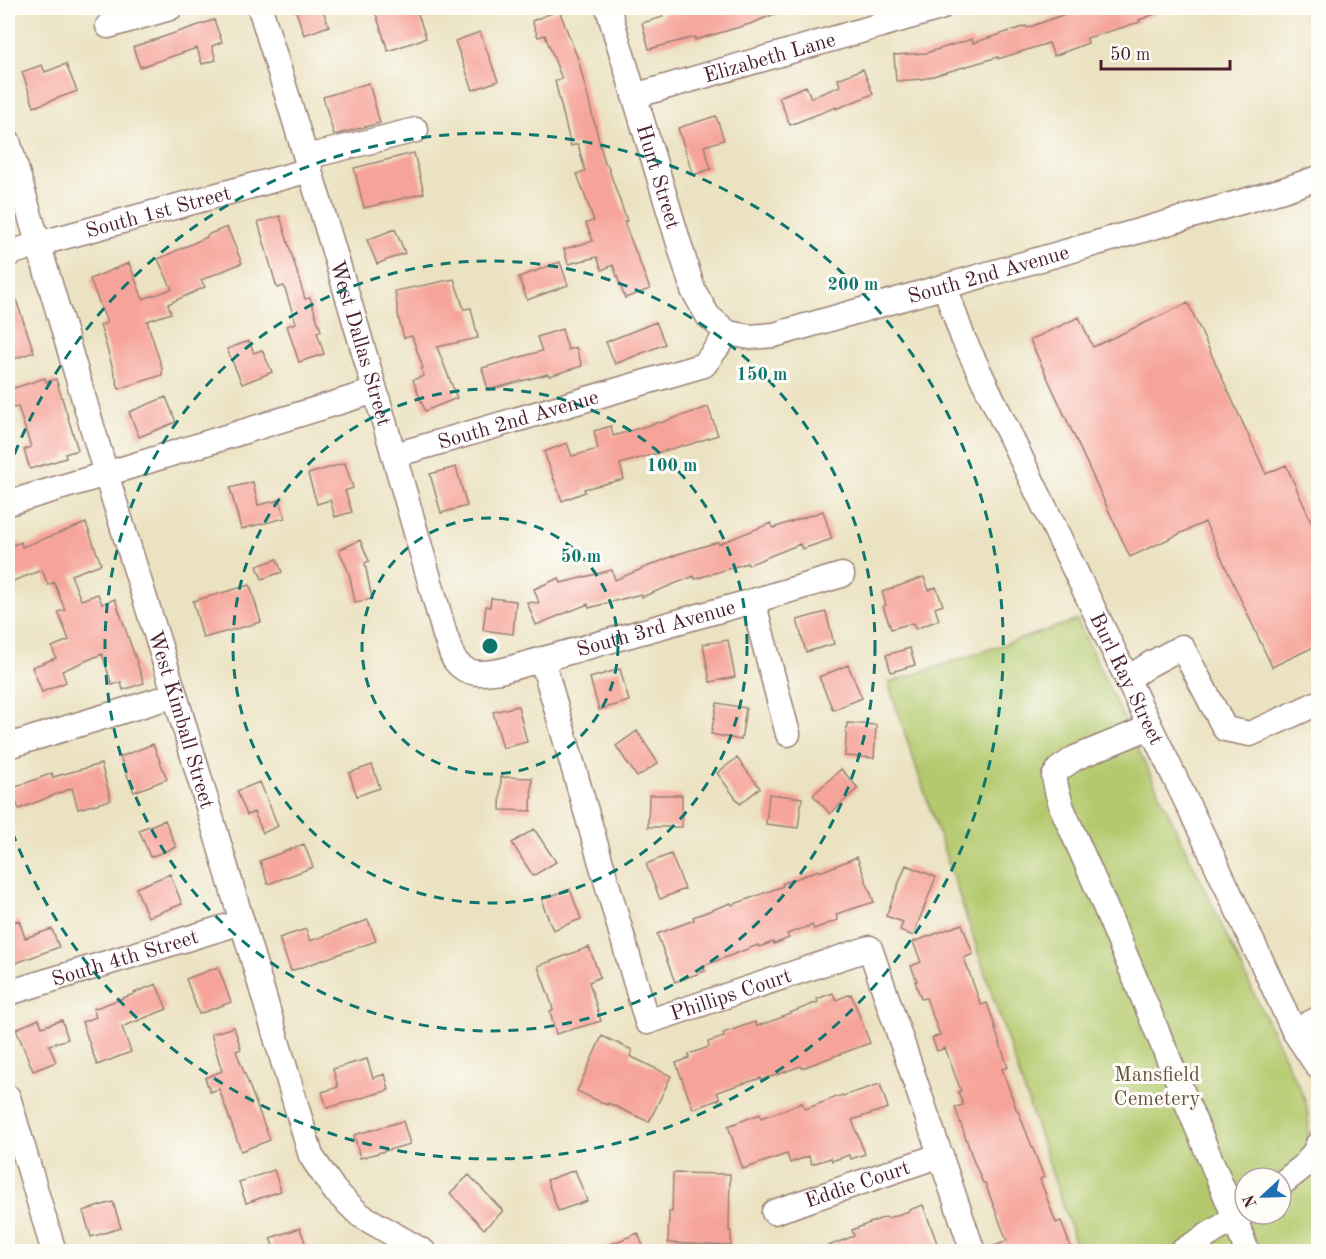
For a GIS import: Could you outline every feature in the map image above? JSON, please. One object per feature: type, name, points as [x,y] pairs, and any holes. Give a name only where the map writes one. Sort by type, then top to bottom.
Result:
[{"type":"street","points":[[108,26],[170,8]]},
{"type":"street","name":"West Dallas Street","points":[[260,8],[395,456],[446,635],[454,659],[468,672]]},
{"type":"street","name":"Hunt Street","points":[[608,8],[693,290],[708,316],[728,333]]},
{"type":"street","name":"Elizabeth Lane","points":[[634,96],[940,8]]},
{"type":"street","name":"South 1st Street","points":[[8,254],[416,130]]},
{"type":"street","name":"West Kimball Street","points":[[8,141],[312,1156],[335,1191],[360,1215],[424,1251]]},
{"type":"street","name":"South 2nd Avenue","points":[[395,456],[704,365],[728,333],[750,337],[774,335],[1318,178]]},
{"type":"street","name":"Burl Ray Street","points":[[945,286],[963,338],[1294,1031],[1318,1066]]},
{"type":"street","points":[[8,503],[375,391]]},
{"type":"street","name":"South 3rd Avenue","points":[[468,672],[486,673],[504,670],[842,575]]},
{"type":"street","points":[[753,601],[788,734]]},
{"type":"street","points":[[1127,679],[1182,647],[1225,729],[1250,734],[1318,703]]},
{"type":"street","name":"Phillips Court","points":[[542,659],[647,1022],[870,948],[973,1251]]},
{"type":"street","points":[[8,746],[175,695]]},
{"type":"street","points":[[1150,727],[1075,758],[1059,769],[1054,777],[1062,808],[1233,1199]]},
{"type":"street","name":"South 4th Street","points":[[8,993],[242,922]]},
{"type":"street","points":[[1294,1031],[1318,1019]]},
{"type":"street","points":[[8,1097],[54,1251]]},
{"type":"street","points":[[1293,1175],[1304,1166],[1318,1148],[1318,1144]]},
{"type":"street","name":"Eddie Court","points":[[774,1212],[941,1155]]},
{"type":"street","points":[[1181,1251],[1233,1219]]},
{"type":"street","points":[[1242,1226],[1247,1251]]},
{"type":"green space","name":"Mansfield Cemetery","points":[[1077,620],[1303,1095],[1309,1120],[1308,1142],[1318,1138],[1318,1251],[1078,1251],[888,683]]},
{"type":"building","points":[[295,8],[322,8],[329,26],[304,35]]},
{"type":"building","points":[[374,8],[416,8],[426,38],[388,51]]},
{"type":"building","points":[[684,8],[789,8],[750,24],[695,40],[695,37],[649,49],[642,23]]},
{"type":"building","points":[[1081,8],[1169,9],[1139,20],[1140,22],[1087,38],[1088,43],[1054,56],[1049,43],[923,79],[896,81],[894,55],[926,53],[972,39],[973,43],[1026,26],[1027,28]]},
{"type":"building","points":[[559,10],[578,59],[605,164],[607,164],[627,221],[624,222],[650,289],[625,298],[613,265],[602,270],[597,257],[568,264],[564,249],[593,241],[586,223],[594,221],[577,174],[585,171],[578,144],[571,146],[555,81],[562,79],[545,35],[538,37],[532,21]]},
{"type":"building","points":[[214,20],[222,42],[212,46],[216,60],[202,64],[197,48],[140,67],[133,47]]},
{"type":"building","points":[[480,32],[498,81],[473,90],[455,41]]},
{"type":"building","points":[[66,64],[77,91],[34,107],[22,72],[42,65],[45,72]]},
{"type":"building","points":[[863,69],[873,94],[790,125],[779,97],[806,86],[811,98],[840,86],[838,79]]},
{"type":"building","points":[[369,83],[380,123],[334,135],[323,97]]},
{"type":"building","points":[[716,116],[724,140],[704,146],[711,169],[693,175],[678,128]]},
{"type":"building","points":[[414,153],[424,193],[364,208],[354,168]]},
{"type":"building","points":[[280,216],[305,299],[310,298],[321,331],[317,332],[324,354],[299,362],[287,326],[296,323],[284,286],[277,288],[258,222]]},
{"type":"building","points":[[227,227],[242,263],[201,280],[205,287],[168,304],[171,313],[147,321],[162,368],[162,375],[119,389],[100,325],[107,323],[90,279],[129,263],[143,299],[172,289],[158,259]]},
{"type":"building","points":[[395,229],[405,253],[377,264],[367,240]]},
{"type":"building","points":[[560,262],[568,285],[527,300],[519,277]]},
{"type":"building","points":[[454,279],[464,309],[471,308],[478,338],[437,347],[457,398],[425,411],[413,380],[424,376],[421,369],[423,368],[412,336],[404,338],[395,291]]},
{"type":"building","points":[[10,282],[34,352],[8,361],[8,283]]},
{"type":"building","points":[[1188,303],[1266,474],[1286,465],[1318,537],[1318,645],[1272,667],[1205,522],[1130,557],[1030,340],[1079,317],[1093,347]]},
{"type":"building","points":[[656,322],[665,344],[615,364],[606,342]]},
{"type":"building","points":[[562,329],[568,350],[576,347],[582,366],[488,390],[482,368],[542,351],[537,337]]},
{"type":"building","points":[[249,341],[254,353],[262,350],[272,372],[242,384],[227,349]]},
{"type":"building","points":[[45,378],[46,382],[56,379],[78,450],[65,454],[66,458],[30,469],[24,450],[31,447],[18,407],[13,408],[8,390]]},
{"type":"building","points":[[166,397],[176,422],[139,437],[129,412]]},
{"type":"building","points":[[708,407],[718,435],[620,464],[624,479],[584,489],[585,492],[562,501],[544,452],[567,443],[572,456],[598,449],[594,431],[611,426],[613,436]]},
{"type":"building","points":[[345,463],[353,488],[345,491],[352,512],[335,517],[330,500],[317,504],[308,474]]},
{"type":"building","points":[[456,467],[467,506],[441,513],[430,474]]},
{"type":"building","points":[[253,482],[258,505],[280,500],[285,518],[241,529],[230,488]]},
{"type":"building","points":[[823,511],[832,539],[802,549],[800,544],[748,565],[747,563],[695,579],[694,576],[642,597],[641,594],[589,608],[588,604],[536,625],[527,602],[539,603],[534,589],[559,578],[561,583],[612,570],[615,580],[678,554],[718,542],[719,544],[771,523],[773,528]]},
{"type":"building","points":[[86,523],[101,564],[71,575],[81,600],[98,594],[102,604],[115,599],[144,683],[123,690],[121,682],[112,685],[102,654],[62,671],[66,682],[42,692],[32,667],[56,658],[52,647],[69,640],[58,612],[65,610],[54,582],[48,585],[42,570],[8,583],[8,547],[21,542],[22,547]]},
{"type":"building","points":[[360,540],[369,561],[365,563],[372,599],[355,602],[349,573],[339,550]]},
{"type":"building","points":[[277,559],[282,572],[262,579],[257,566]]},
{"type":"building","points":[[924,577],[929,590],[936,587],[943,605],[935,608],[939,620],[915,629],[913,623],[891,629],[883,606],[886,605],[882,592]]},
{"type":"building","points":[[250,585],[261,622],[203,638],[193,601]]},
{"type":"building","points":[[491,598],[516,601],[513,634],[483,630],[486,606],[490,607]]},
{"type":"building","points":[[826,612],[834,644],[806,652],[797,620]]},
{"type":"building","points":[[728,640],[735,677],[710,682],[703,644]]},
{"type":"building","points":[[910,648],[915,665],[891,672],[886,655]]},
{"type":"building","points":[[848,665],[862,698],[833,710],[819,677]]},
{"type":"building","points":[[620,669],[629,701],[599,710],[590,678]]},
{"type":"building","points":[[717,703],[746,708],[741,740],[711,734]]},
{"type":"building","points":[[518,706],[527,742],[503,748],[493,712]]},
{"type":"building","points":[[847,723],[876,725],[874,758],[845,756]]},
{"type":"building","points":[[637,731],[658,763],[637,777],[616,746]]},
{"type":"building","points":[[153,744],[167,779],[134,792],[120,757]]},
{"type":"building","points":[[737,758],[760,788],[740,804],[717,773]]},
{"type":"building","points":[[101,764],[111,800],[78,809],[72,788],[19,809],[11,789],[52,773],[53,777]]},
{"type":"building","points":[[372,765],[380,788],[357,796],[349,773]]},
{"type":"building","points":[[841,769],[858,788],[830,814],[813,795]]},
{"type":"building","points":[[501,777],[532,778],[531,811],[500,810]]},
{"type":"building","points":[[260,782],[278,826],[263,833],[254,812],[247,815],[237,791]]},
{"type":"building","points":[[769,794],[802,798],[798,828],[766,824]]},
{"type":"building","points":[[649,795],[682,795],[682,827],[648,827]]},
{"type":"building","points":[[165,820],[176,847],[150,857],[139,830]]},
{"type":"building","points":[[534,829],[556,862],[533,876],[512,843]]},
{"type":"building","points":[[304,844],[313,867],[268,884],[260,861]]},
{"type":"building","points":[[671,854],[685,889],[660,899],[646,864]]},
{"type":"building","points":[[857,857],[874,902],[836,914],[838,920],[814,929],[812,925],[787,934],[789,938],[774,944],[773,942],[759,947],[758,945],[703,966],[705,971],[675,982],[657,934],[694,920],[693,917],[731,903],[732,905]]},
{"type":"building","points":[[906,865],[936,877],[913,936],[900,930],[903,922],[886,916]]},
{"type":"building","points":[[170,874],[182,904],[148,917],[136,888]]},
{"type":"building","points":[[570,889],[581,919],[553,930],[543,905],[543,899]]},
{"type":"building","points":[[19,920],[25,938],[52,929],[59,947],[8,966],[8,924]]},
{"type":"building","points":[[368,920],[376,941],[291,971],[279,938],[306,929],[310,941]]},
{"type":"building","points":[[962,924],[973,954],[964,958],[981,1005],[987,1003],[1008,1067],[1002,1069],[1044,1177],[1040,1179],[1056,1223],[1061,1221],[1072,1251],[987,1251],[1007,1241],[985,1183],[974,1162],[955,1107],[963,1105],[958,1092],[961,1091],[945,1048],[937,1051],[932,1038],[940,1035],[926,998],[921,999],[911,966],[921,962],[913,942]]},
{"type":"building","points":[[589,947],[600,977],[589,982],[601,1021],[556,1034],[550,1011],[553,1010],[551,1002],[538,966]]},
{"type":"building","points":[[218,967],[231,1002],[199,1014],[186,979]]},
{"type":"building","points":[[156,984],[167,1009],[122,1027],[131,1052],[97,1065],[82,1022],[96,1017],[93,1009]]},
{"type":"building","points":[[833,993],[836,1000],[851,994],[870,1043],[802,1068],[801,1066],[762,1080],[761,1078],[717,1092],[720,1099],[693,1109],[676,1063],[689,1058],[689,1054],[709,1047],[708,1042],[724,1037],[723,1033],[755,1022],[757,1026],[783,1017]]},
{"type":"building","points":[[39,1019],[42,1027],[62,1020],[68,1039],[49,1045],[56,1062],[33,1071],[16,1029]]},
{"type":"building","points":[[234,1027],[241,1049],[236,1051],[270,1140],[241,1151],[219,1089],[210,1092],[205,1078],[222,1071],[211,1034]]},
{"type":"building","points":[[602,1036],[632,1050],[630,1056],[671,1076],[649,1122],[577,1091]]},
{"type":"building","points":[[367,1059],[373,1078],[385,1074],[389,1090],[327,1108],[322,1092],[338,1087],[333,1069]]},
{"type":"building","points":[[880,1084],[888,1108],[852,1120],[865,1154],[851,1159],[849,1155],[832,1161],[831,1158],[812,1164],[809,1156],[790,1163],[787,1154],[743,1169],[728,1126],[760,1114],[761,1118],[802,1103],[805,1109]]},
{"type":"building","points":[[403,1121],[410,1144],[360,1158],[354,1135]]},
{"type":"building","points":[[274,1170],[281,1191],[246,1203],[239,1182]]},
{"type":"building","points":[[575,1170],[587,1201],[558,1211],[547,1180]]},
{"type":"building","points":[[673,1173],[730,1174],[731,1246],[668,1243]]},
{"type":"building","points":[[469,1175],[503,1211],[484,1229],[450,1193]]},
{"type":"building","points":[[113,1202],[121,1228],[91,1237],[83,1211]]},
{"type":"building","points":[[923,1205],[940,1251],[818,1251],[854,1236],[852,1230]]},
{"type":"building","points":[[300,1228],[308,1251],[275,1251],[270,1238]]},
{"type":"building","points":[[638,1233],[645,1251],[594,1251]]}]
